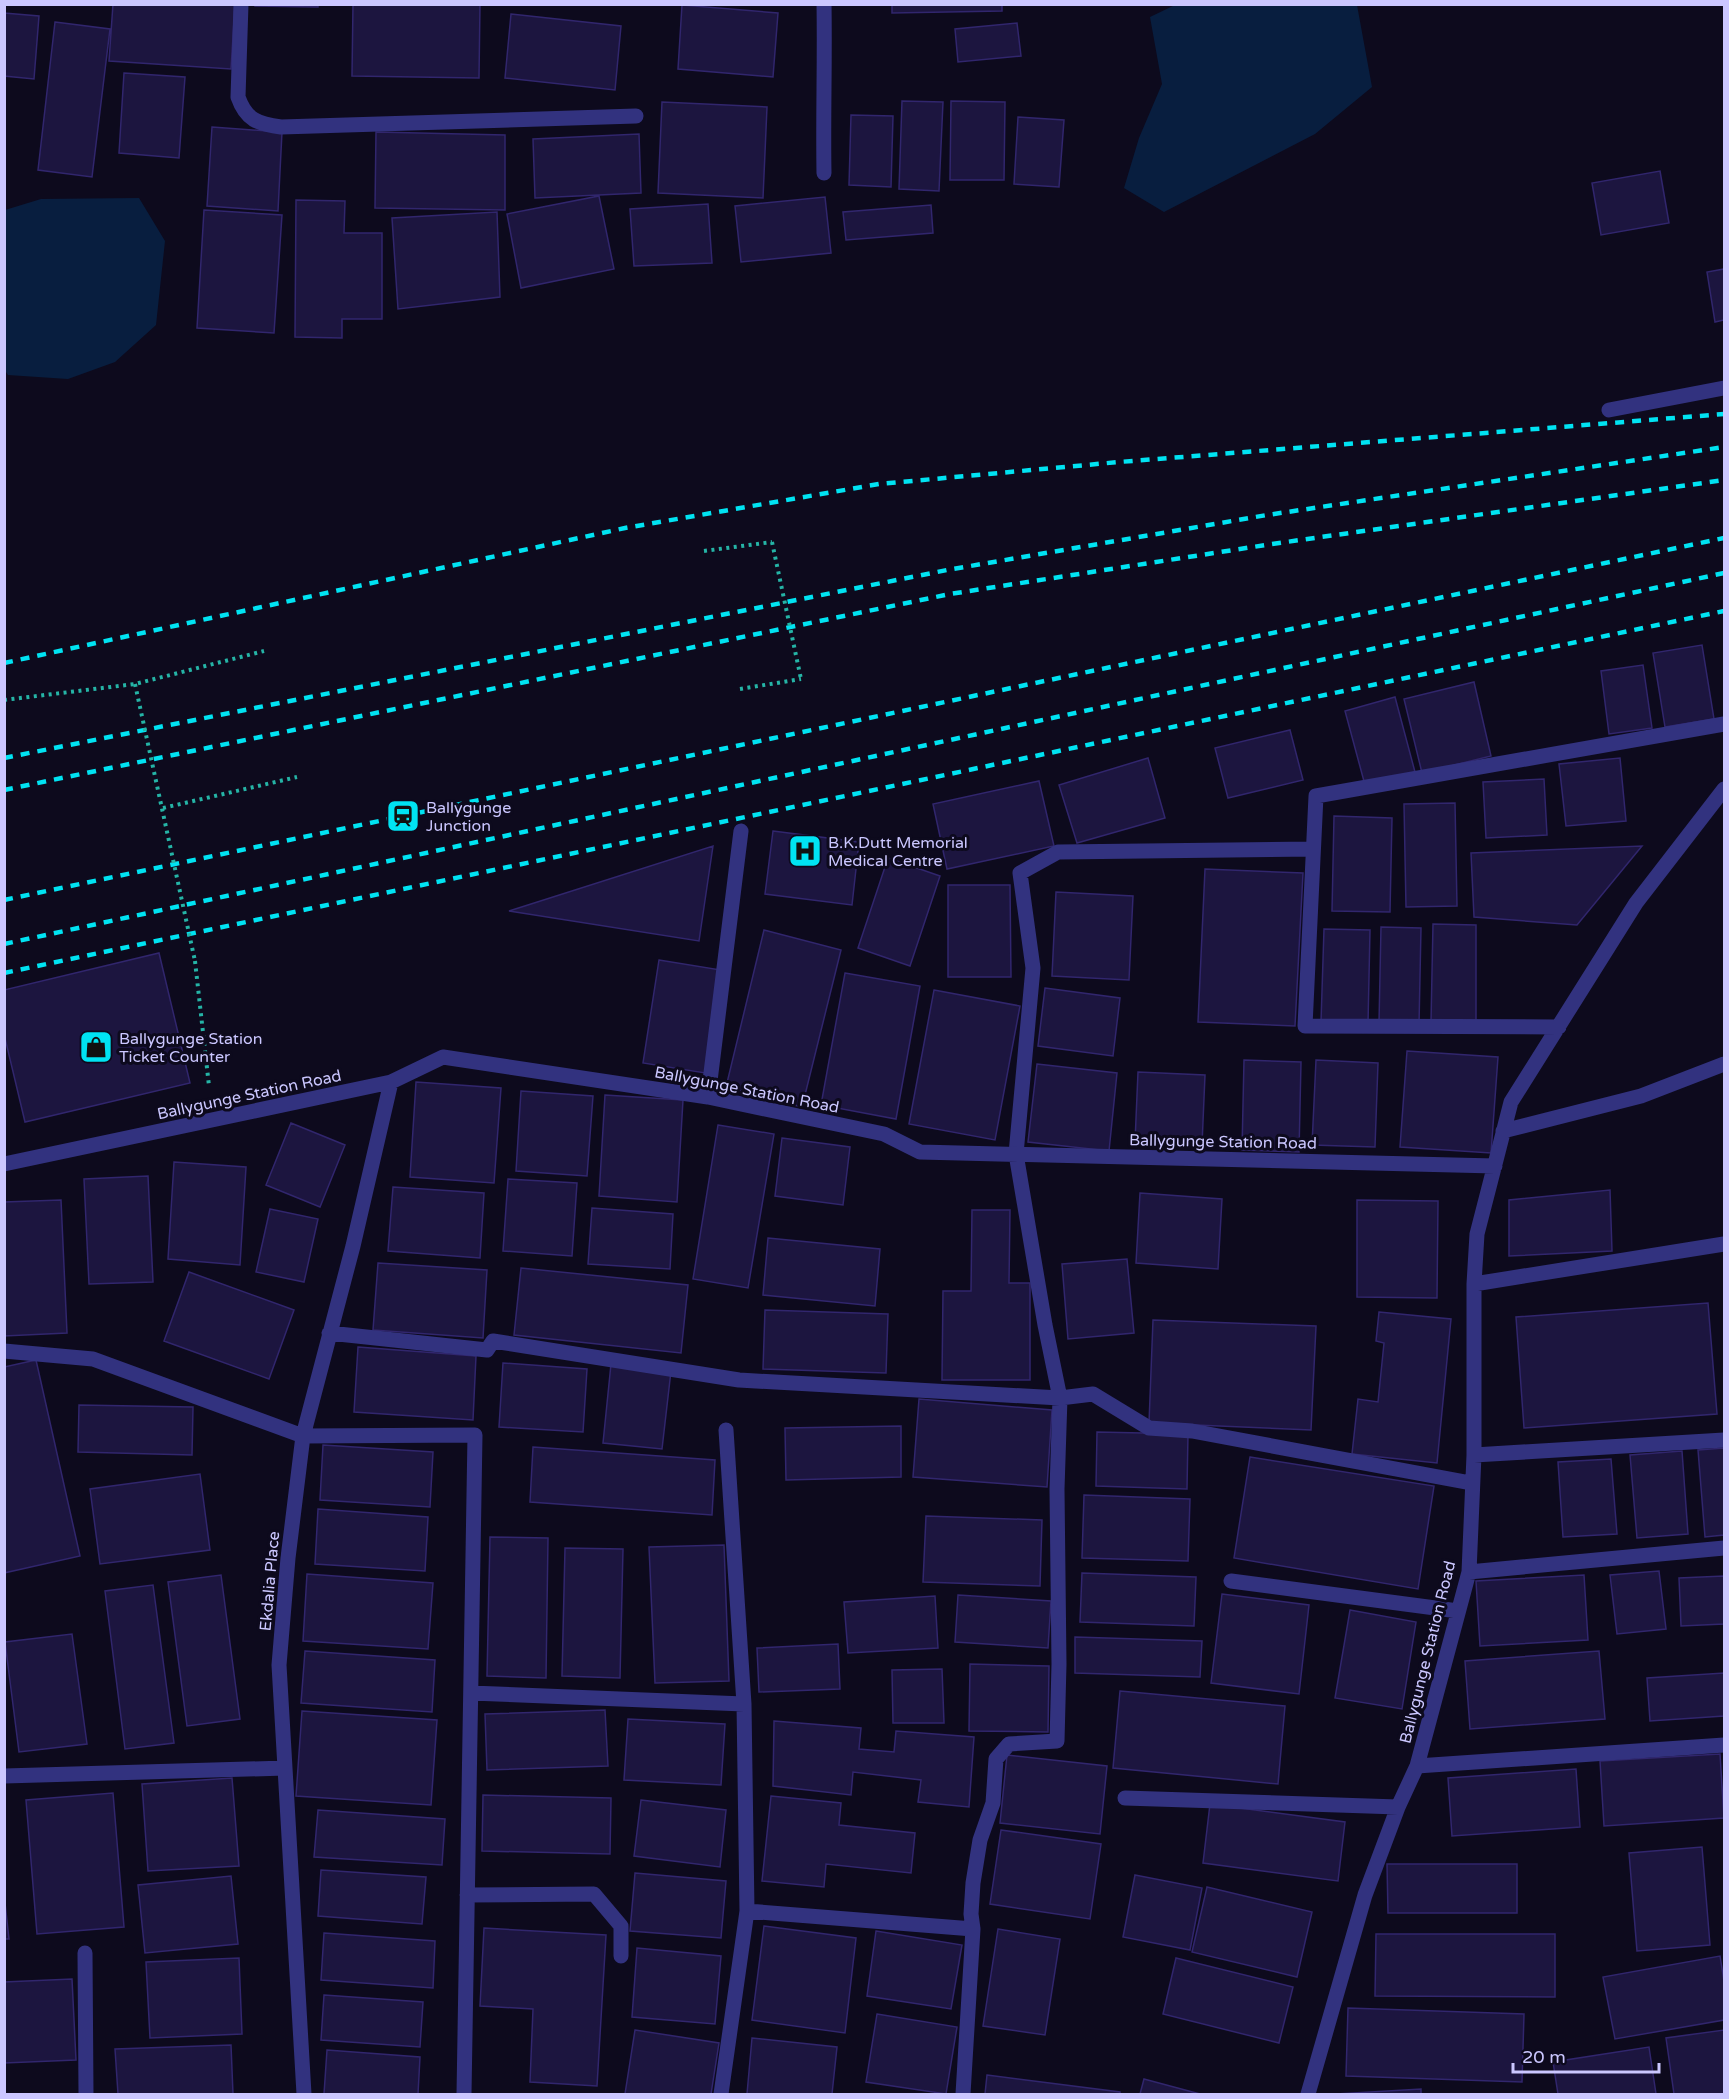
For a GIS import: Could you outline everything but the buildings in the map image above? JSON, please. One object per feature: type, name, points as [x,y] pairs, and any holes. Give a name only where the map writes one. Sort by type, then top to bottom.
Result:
[{"type":"street","points":[[241,4],[238,97],[243,111],[263,125],[281,127],[636,116]]},
{"type":"street","points":[[824,4],[825,173]]},
{"type":"street","points":[[1609,410],[1725,388]]},
{"type":"street","points":[[1559,1027],[1305,1026],[1316,796],[1725,724]]},
{"type":"street","name":"Ballygunge Station Road","points":[[1308,2094],[1365,1895],[1398,1806],[1417,1766],[1469,1572],[1471,1483],[1474,1455],[1474,1284],[1477,1234],[1511,1102],[1636,903],[1718,805],[1725,789]]},
{"type":"street","points":[[708,1097],[741,831]]},
{"type":"street","points":[[963,2094],[973,1929],[971,1914],[973,1882],[980,1840],[993,1803],[996,1759],[1009,1743],[1057,1741],[1059,1664],[1057,1489],[1060,1398],[1045,1326],[1016,1154],[1033,968],[1020,873],[1058,852],[1313,849]]},
{"type":"street","name":"Ballygunge Station Road","points":[[4,1164],[391,1082],[443,1057],[708,1097],[884,1134],[920,1152],[1495,1166]]},
{"type":"street","points":[[1503,1131],[1641,1096],[1725,1064]]},
{"type":"street","name":"Ekdalia Place","points":[[304,2094],[279,1665],[288,1558],[303,1436],[353,1246],[391,1082]]},
{"type":"street","points":[[1474,1284],[1725,1244]]},
{"type":"street","points":[[329,1333],[487,1350],[493,1341],[739,1380],[1060,1398],[1093,1394],[1149,1428],[1192,1431],[1471,1483]]},
{"type":"street","points":[[4,1351],[93,1359],[303,1436],[476,1435],[464,2094]]},
{"type":"street","points":[[721,2094],[747,1911],[744,1704],[726,1430]]},
{"type":"street","points":[[1474,1455],[1725,1440]]},
{"type":"street","points":[[1469,1572],[1725,1548]]},
{"type":"street","points":[[1232,1581],[1458,1611]]},
{"type":"street","points":[[471,1693],[744,1704]]},
{"type":"street","points":[[1417,1766],[1725,1745]]},
{"type":"street","points":[[4,1776],[285,1768]]},
{"type":"street","points":[[1125,1798],[1398,1806]]},
{"type":"street","points":[[467,1895],[594,1894],[621,1926],[621,1956]]},
{"type":"street","points":[[747,1911],[973,1929]]},
{"type":"street","points":[[85,1953],[86,2094]]},
{"type":"path","points":[[704,551],[772,542],[801,679],[740,689]]},
{"type":"path","points":[[4,700],[135,684],[264,651]]},
{"type":"path","points":[[135,684],[195,961],[213,1120]]},
{"type":"path","points":[[163,808],[297,777]]},
{"type":"water","points":[[1175,5],[1357,5],[1372,87],[1315,134],[1164,212],[1124,188],[1139,138],[1162,84],[1150,17]]},
{"type":"water","points":[[139,198],[165,241],[156,325],[115,362],[68,379],[8,375],[4,369],[5,210],[41,199]]},
{"type":"railway","points":[[4,663],[625,528],[879,484],[1119,462],[1724,414]]},
{"type":"railway","points":[[4,758],[947,570],[1267,515],[1724,447]]},
{"type":"railway","points":[[4,790],[950,594],[1272,544],[1724,480]]},
{"type":"railway","points":[[4,900],[1724,538]]},
{"type":"railway","points":[[4,944],[1724,573]]},
{"type":"railway","points":[[4,973],[1724,611]]},
{"type":"place","name":"Ballygunge Junction","points":[[403,816]]},
{"type":"place","name":"B.K.Dutt Memorial Medical Centre","points":[[805,851]]},
{"type":"place","name":"Ballygunge Station Ticket Counter","points":[[96,1047]]}]
